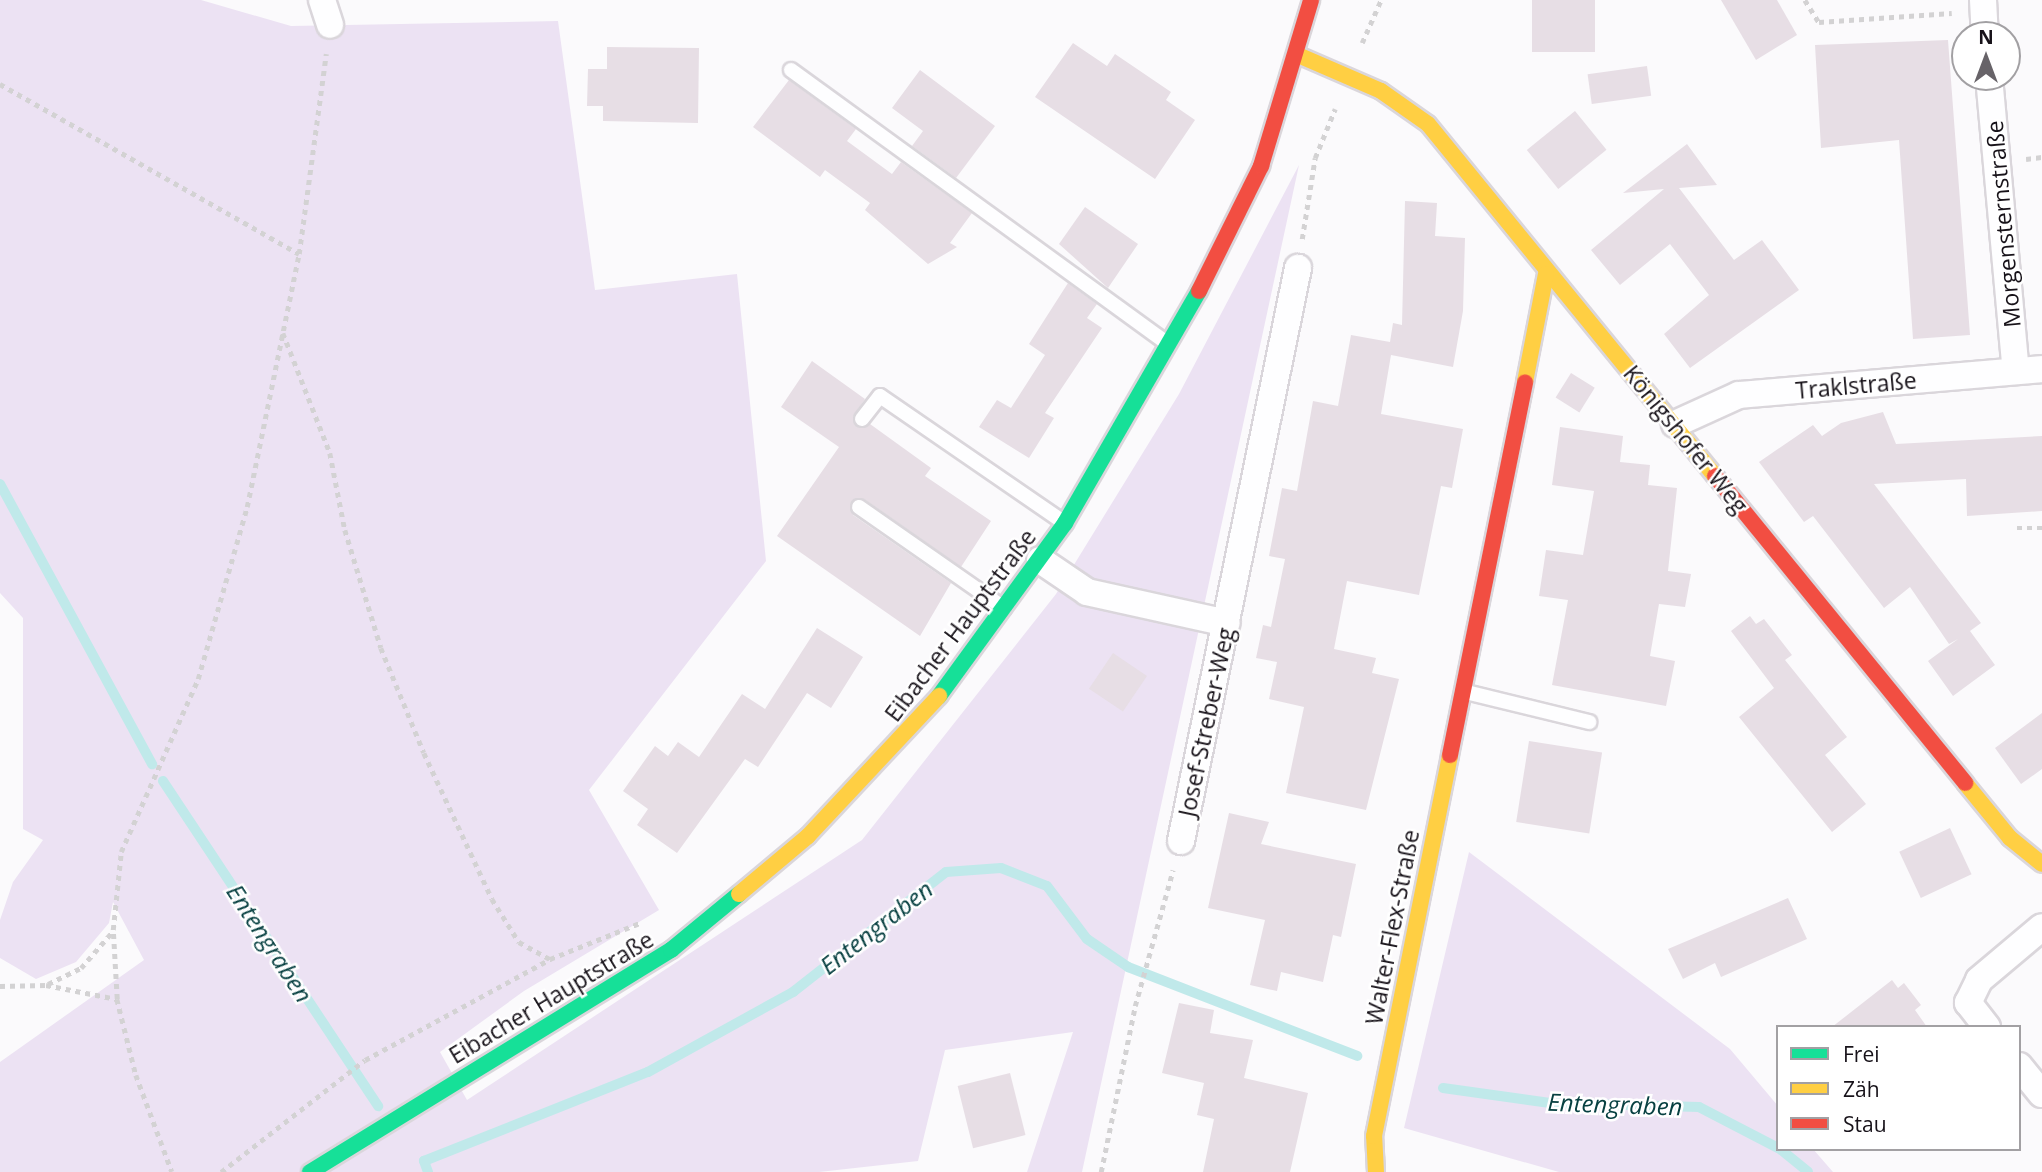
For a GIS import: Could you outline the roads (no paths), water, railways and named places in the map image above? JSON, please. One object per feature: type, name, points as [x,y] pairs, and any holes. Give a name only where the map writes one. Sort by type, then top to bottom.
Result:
[{"type":"street","points":[[322,0],[330,25]]},
{"type":"street","name":"Eibacher Hauptstraße","points":[[310,1172],[390,1120],[619,986],[769,872],[904,736],[1005,609],[1040,560],[1172,347],[1247,200],[1298,55],[1311,0]]},
{"type":"street","name":"Königshofer Weg","points":[[1298,55],[1348,77],[1429,124],[1546,274],[1675,424],[2010,838],[2042,864]]},
{"type":"street","name":"Morgensternstraße","points":[[1991,91],[2029,370]]},
{"type":"street","name":"Josef-Streber-Weg","points":[[1181,841],[1298,268]]},
{"type":"street","name":"Walter-Flex-Straße","points":[[1376,1172],[1374,1136],[1546,274]]},
{"type":"street","name":"Traklstraße","points":[[1675,424],[1739,395],[2029,370]]},
{"type":"street","points":[[1040,560],[1087,592],[1227,623]]},
{"type":"street","points":[[1985,1025],[1968,1003],[1979,981],[2042,927]]},
{"type":"street","points":[[2021,1068],[2042,1094]]},
{"type":"lane","points":[[791,70],[1172,347]]},
{"type":"lane","points":[[862,419],[880,396],[1065,523]]},
{"type":"lane","points":[[859,507],[1005,609]]},
{"type":"lane","points":[[1461,691],[1589,722]]},
{"type":"waterway","name":"Entengraben","points":[[0,484],[152,764]]},
{"type":"waterway","name":"Entengraben","points":[[163,781],[378,1106]]},
{"type":"waterway","name":"Entengraben","points":[[428,1172],[424,1161],[648,1072],[793,992],[946,872],[1001,868],[1047,886],[1087,939],[1128,967],[1357,1056]]},
{"type":"waterway","name":"Entengraben","points":[[1443,1088],[1550,1103],[1699,1107],[1776,1147]]},
{"type":"waterway","name":"Entengraben","points":[[1782,1151],[1808,1172]]}]
